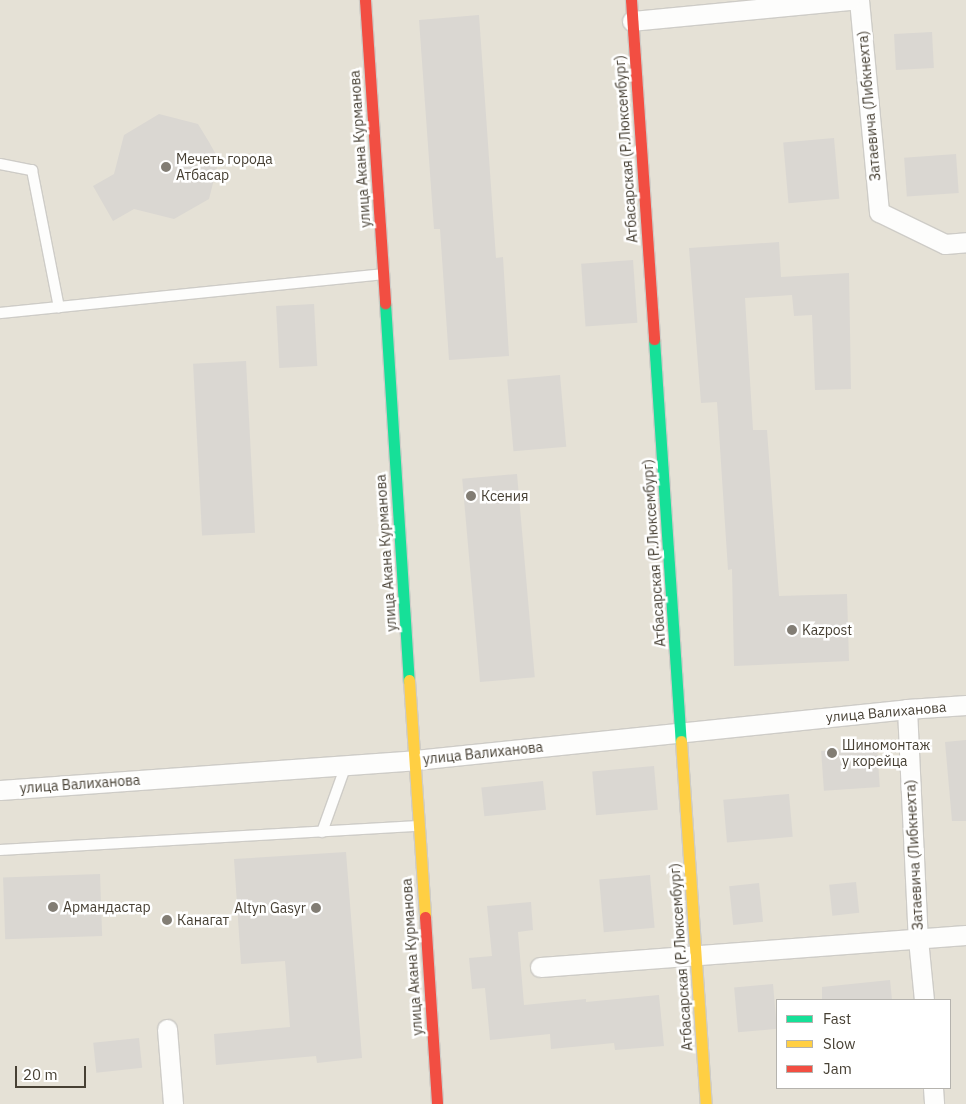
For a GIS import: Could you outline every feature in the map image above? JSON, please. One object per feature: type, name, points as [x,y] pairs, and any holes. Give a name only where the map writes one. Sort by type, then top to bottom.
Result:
[{"type":"main road","name":"улица Акана Курманова","points":[[365,0],[437,1104]]},
{"type":"main road","name":"Атбасарская (Р.Люксембург)","points":[[630,0],[706,1104]]},
{"type":"street","points":[[632,21],[850,0]]},
{"type":"street","name":"Затаевича (Либкнехта)","points":[[859,0],[879,212],[945,244],[966,242]]},
{"type":"street","name":"улица Валиханова","points":[[0,790],[415,760],[907,709],[966,706]]},
{"type":"street","name":"Затаевича (Либкнехта)","points":[[907,709],[918,939],[924,999]]},
{"type":"street","points":[[540,967],[966,935]]},
{"type":"street","points":[[167,1028],[173,1104]]},
{"type":"street","points":[[933,1089],[934,1104]]},
{"type":"lane","points":[[0,164],[32,170],[59,308]]},
{"type":"lane","points":[[0,313],[383,274]]},
{"type":"lane","points":[[322,832],[346,765]]},
{"type":"lane","points":[[0,850],[419,826]]},
{"type":"shaded area","points":[[0,0],[966,0],[966,1104],[0,1104]]},
{"type":"building","points":[[479,15],[496,258],[503,257],[509,356],[449,360],[440,229],[434,229],[419,20]]},
{"type":"building","points":[[932,32],[934,68],[896,70],[894,34]]},
{"type":"building","name":"Мечеть города Атбасар","points":[[159,114],[198,124],[209,142],[219,160],[209,199],[174,219],[134,209],[113,221],[93,186],[114,174],[124,135]]},
{"type":"building","points":[[834,138],[839,199],[789,203],[783,142]]},
{"type":"building","points":[[956,154],[959,193],[907,197],[904,158]]},
{"type":"building","points":[[779,242],[781,277],[849,273],[851,389],[815,390],[812,315],[794,316],[792,295],[745,298],[753,430],[767,430],[779,596],[847,594],[849,661],[734,666],[732,569],[728,570],[717,402],[701,403],[689,248]]},
{"type":"building","points":[[633,260],[637,323],[586,326],[581,264]]},
{"type":"building","points":[[314,304],[317,366],[279,368],[276,306]]},
{"type":"building","points":[[246,361],[255,533],[202,536],[193,364]]},
{"type":"building","points":[[560,375],[566,447],[513,451],[507,380]]},
{"type":"building","points":[[517,474],[535,677],[480,682],[462,479]]},
{"type":"building","points":[[966,740],[966,821],[952,821],[945,742]]},
{"type":"building","points":[[877,747],[880,787],[824,791],[821,751]]},
{"type":"building","points":[[654,766],[658,810],[596,815],[592,771]]},
{"type":"building","points":[[543,781],[546,810],[484,816],[481,787]]},
{"type":"building","points":[[789,794],[793,837],[727,843],[723,800]]},
{"type":"building","points":[[346,852],[362,1058],[317,1063],[316,1056],[216,1065],[214,1034],[290,1027],[285,961],[241,964],[234,859]]},
{"type":"building","name":"Армандастар","points":[[100,874],[102,936],[5,939],[3,877]]},
{"type":"building","points":[[650,875],[655,928],[604,932],[599,879]]},
{"type":"building","points":[[856,882],[859,913],[832,916],[829,885]]},
{"type":"building","points":[[759,883],[763,922],[733,925],[729,886]]},
{"type":"building","points":[[531,902],[533,930],[518,932],[524,1005],[586,999],[586,1002],[659,995],[664,1046],[615,1050],[614,1043],[551,1049],[550,1034],[490,1040],[485,988],[472,989],[469,958],[492,956],[487,906]]},
{"type":"building","points":[[890,980],[892,999],[822,999],[822,987]]},
{"type":"building","points":[[773,984],[776,1029],[738,1032],[734,987]]},
{"type":"building","points":[[139,1038],[142,1068],[96,1073],[93,1043]]},
{"type":"traffic: fast","points":[[385,303],[409,680]]},
{"type":"traffic: fast","points":[[654,339],[681,741]]},
{"type":"traffic: slow","points":[[409,680],[425,917]]},
{"type":"traffic: slow","points":[[681,741],[706,1104]]},
{"type":"traffic: jam","points":[[365,0],[385,303]]},
{"type":"traffic: jam","points":[[631,0],[654,339]]},
{"type":"traffic: jam","points":[[425,917],[437,1104]]},
{"type":"place","name":"Мечеть города Атбасар","points":[[166,167]]},
{"type":"place","name":"Ксения","points":[[471,496]]},
{"type":"place","name":"Kazpost","points":[[792,630]]},
{"type":"place","name":"Шиномонтаж у корейца","points":[[832,753]]},
{"type":"place","name":"Армандастар","points":[[53,907]]},
{"type":"place","name":"Altyn Gasyr","points":[[316,908]]},
{"type":"place","name":"Канагат","points":[[167,920]]}]
